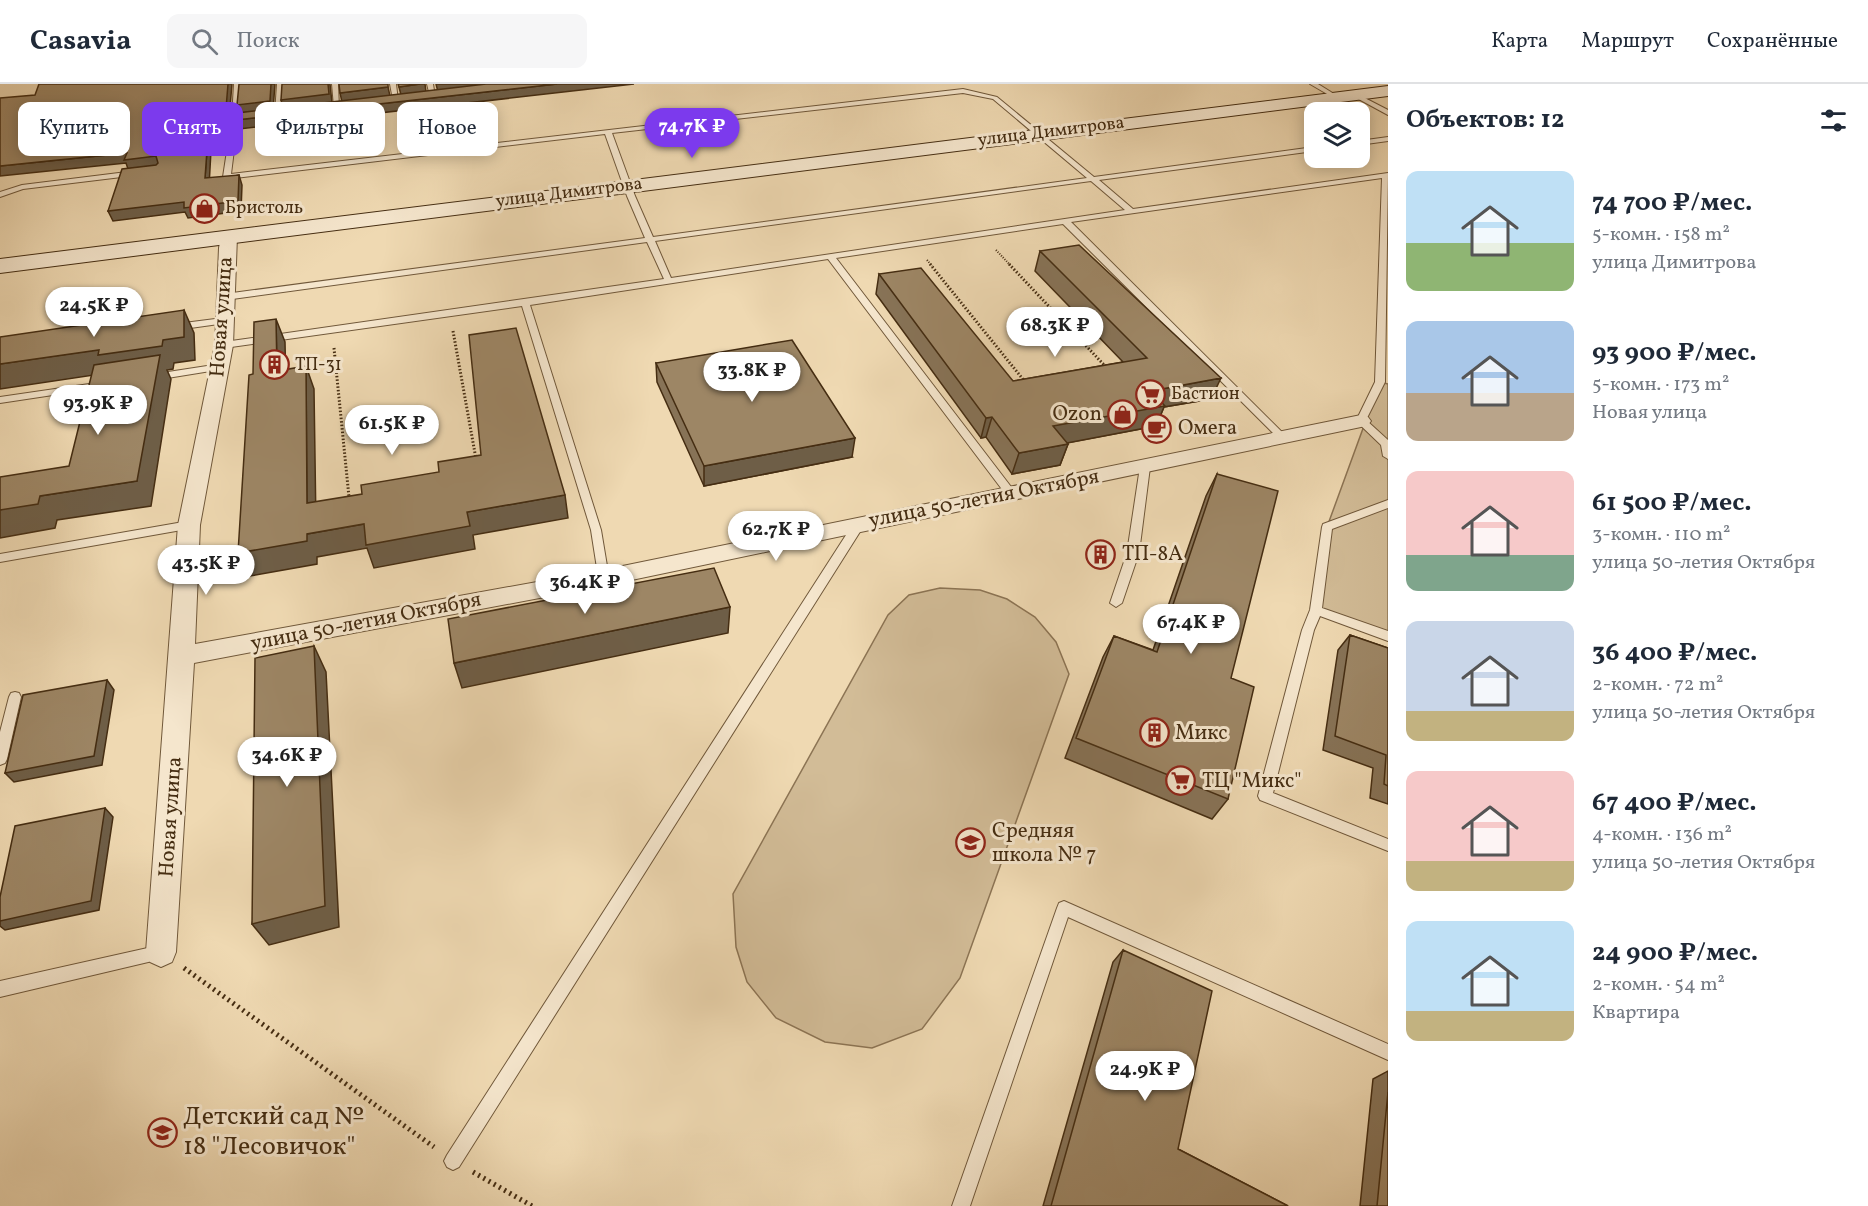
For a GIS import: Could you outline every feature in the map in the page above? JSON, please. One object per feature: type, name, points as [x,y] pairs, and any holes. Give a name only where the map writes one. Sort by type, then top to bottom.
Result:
[{"type":"street","name":"улица Димитрова","points":[[0,266],[1388,91]]},
{"type":"street","name":"Новая улица","points":[[161,952],[189,525],[222,356],[229,236]]},
{"type":"street","name":"улица 50-летия Октября","points":[[182,656],[603,578],[1361,422]]},
{"type":"lane","points":[[236,102],[237,84]]},
{"type":"lane","points":[[279,102],[280,84]]},
{"type":"lane","points":[[335,84],[337,102]]},
{"type":"lane","points":[[393,84],[396,100]]},
{"type":"lane","points":[[430,84],[433,96]]},
{"type":"lane","points":[[925,84],[936,93]]},
{"type":"lane","points":[[1313,84],[1388,113]]},
{"type":"lane","points":[[230,156],[227,177],[936,93],[976,92],[995,98],[1131,211]]},
{"type":"lane","points":[[424,97],[444,95]]},
{"type":"lane","points":[[384,102],[405,99]]},
{"type":"lane","points":[[608,132],[631,196],[669,282]]},
{"type":"lane","points":[[1370,141],[1388,139]]},
{"type":"lane","points":[[225,297],[1304,150]]},
{"type":"lane","points":[[0,195],[22,187],[146,172]]},
{"type":"lane","points":[[139,380],[222,356],[333,329],[669,282],[980,233],[1387,175],[1380,382],[1361,422],[1386,444],[1388,456]]},
{"type":"lane","points":[[1065,221],[1283,438]]},
{"type":"lane","points":[[830,256],[1011,494]]},
{"type":"lane","points":[[525,303],[596,530],[603,578]]},
{"type":"lane","points":[[165,329],[223,321]]},
{"type":"lane","points":[[0,400],[116,383]]},
{"type":"lane","points":[[1116,603],[1133,553],[1145,467]]},
{"type":"lane","points":[[1388,504],[1327,527],[1316,610],[1308,630],[1265,796],[1388,845]]},
{"type":"lane","points":[[453,1161],[859,524]]},
{"type":"lane","points":[[0,558],[189,525]]},
{"type":"lane","points":[[1316,610],[1388,636]]},
{"type":"lane","points":[[0,759],[15,697]]},
{"type":"lane","points":[[961,1206],[1064,908],[1388,1052]]},
{"type":"lane","points":[[0,989],[161,952]]},
{"type":"path","points":[[980,233],[1109,370],[1097,372]]},
{"type":"path","points":[[913,244],[1028,384]]},
{"type":"path","points":[[450,313],[477,464]]},
{"type":"path","points":[[333,329],[348,498],[359,496]]},
{"type":"path","points":[[161,952],[453,1161],[532,1206]]},
{"type":"shaded area","points":[[1380,382],[1388,384],[1388,636],[1316,610],[1327,527]]},
{"type":"shaded area","points":[[940,588],[980,590],[1007,599],[1035,617],[1056,642],[1069,674],[960,978],[922,1029],[872,1048],[825,1042],[776,1018],[747,982],[736,947],[733,894],[888,615],[909,595]]},
{"type":"building","points":[[39,84],[228,84],[227,102],[142,102],[142,156],[156,156],[124,160],[126,156],[130,156],[130,102],[18,102],[18,156],[98,156],[0,166],[0,98],[35,95]]},
{"type":"building","points":[[239,84],[271,84],[270,101],[243,104],[243,102],[237,102]]},
{"type":"building","points":[[282,84],[328,84],[329,94],[281,100]]},
{"type":"building","points":[[339,84],[388,84],[388,87],[340,93]]},
{"type":"building","points":[[398,84],[420,84],[399,87]]},
{"type":"building","points":[[486,84],[557,84],[385,103],[331,102]]},
{"type":"building","points":[[255,111],[255,118],[243,119],[243,112]]},
{"type":"building","points":[[156,156],[207,156],[205,178],[239,175],[238,201],[184,208],[184,202],[108,211],[122,169],[158,163]]},
{"type":"building","points":[[1079,245],[1221,378],[1151,391],[1165,406],[1053,426],[1068,444],[1019,453],[992,417],[986,418],[879,274],[921,268],[1013,381],[1147,358],[1040,251]]},
{"type":"building","points":[[184,310],[184,337],[163,340],[162,346],[98,355],[99,350],[0,364],[0,337]]},
{"type":"building","points":[[276,319],[277,371],[306,366],[307,503],[362,494],[361,485],[439,472],[438,462],[481,455],[469,335],[516,328],[565,495],[467,512],[470,526],[366,545],[364,524],[307,534],[307,541],[238,553],[249,375],[253,374],[254,322]]},
{"type":"building","points":[[792,340],[855,438],[704,466],[656,363]]},
{"type":"building","points":[[160,355],[137,481],[40,496],[38,504],[0,510],[0,477],[69,466],[94,365]]},
{"type":"building","points":[[1217,474],[1278,491],[1231,678],[1254,687],[1228,799],[1076,738],[1114,636],[1157,652]]},
{"type":"building","points":[[714,568],[730,607],[454,663],[448,619]]},
{"type":"building","points":[[1350,635],[1388,648],[1388,786],[1384,784],[1386,755],[1335,736]]},
{"type":"building","points":[[314,646],[325,906],[252,924],[255,658]]},
{"type":"building","points":[[107,680],[94,756],[5,773],[23,695]]},
{"type":"building","points":[[105,808],[91,901],[0,921],[0,897],[15,826]]},
{"type":"building","points":[[1123,950],[1212,991],[1178,1149],[1288,1206],[1051,1206]]},
{"type":"building","points":[[1388,1092],[1388,1206],[1377,1206]]},
{"type":"place","name":"Бристоль","points":[[204,208]]},
{"type":"place","name":"ТП-31","points":[[274,365]]},
{"type":"place","name":"Бастион","points":[[1150,394]]},
{"type":"place","name":"Ozon","points":[[1123,414]]},
{"type":"place","name":"Омега","points":[[1157,428]]},
{"type":"place","name":"ТП-8А","points":[[1101,554]]},
{"type":"place","name":"Микс","points":[[1154,733]]},
{"type":"place","name":"ТЦ \"Микс\"","points":[[1181,781]]},
{"type":"place","name":"Средняя школа № 7","points":[[971,843]]},
{"type":"place","name":"Детский сад № 18 \"Лесовичок\"","points":[[162,1132]]}]
